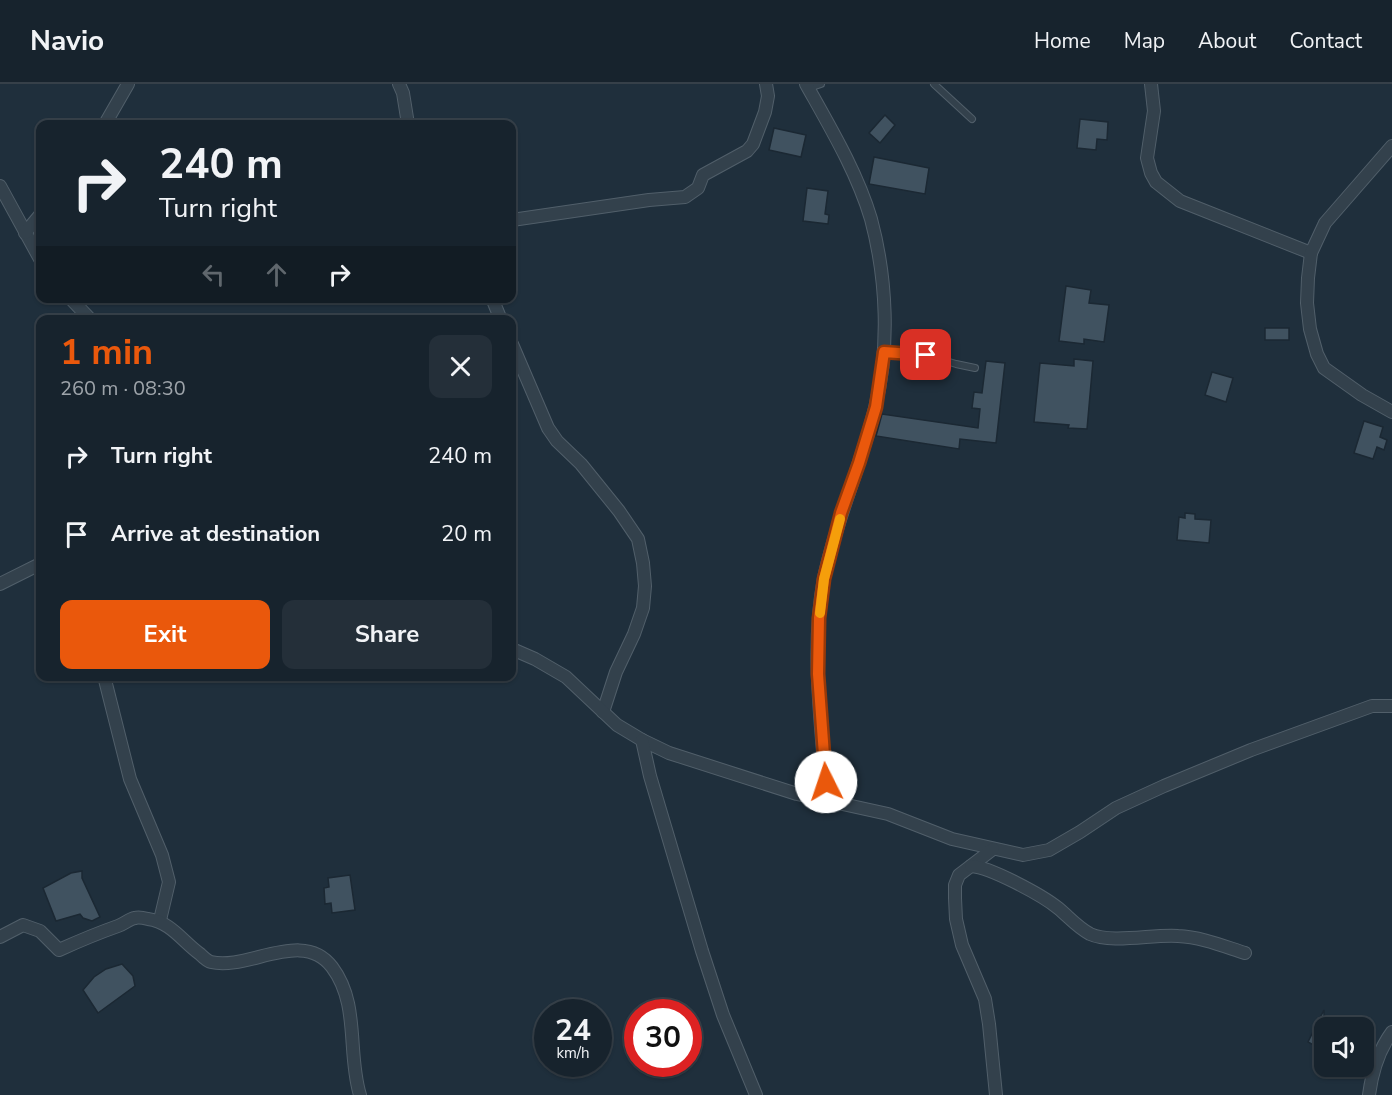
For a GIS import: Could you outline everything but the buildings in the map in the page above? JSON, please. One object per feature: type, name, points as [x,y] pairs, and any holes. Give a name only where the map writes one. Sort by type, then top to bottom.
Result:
[{"type":"street","points":[[107,120],[128,84]]},
{"type":"street","points":[[399,84],[403,93],[407,120]]},
{"type":"street","points":[[516,219],[685,197],[698,188],[704,175],[747,152],[753,144],[765,112],[768,96],[766,84]]},
{"type":"street","points":[[1151,84],[1154,111],[1147,158],[1156,182],[1180,201],[1311,253]]},
{"type":"street","points":[[808,86],[841,150],[870,218],[881,262],[884,352],[876,407],[841,513],[824,579],[819,618],[818,674],[827,801]]},
{"type":"street","points":[[1392,146],[1325,223],[1311,253],[1307,303],[1310,329],[1317,354],[1324,368],[1362,395],[1392,412]]},
{"type":"street","points":[[0,186],[36,252]]},
{"type":"street","points":[[25,233],[36,219]]},
{"type":"street","points":[[75,303],[86,315]]},
{"type":"street","points":[[516,353],[553,435],[619,511],[638,540],[645,586],[642,609],[616,672],[603,712]]},
{"type":"street","points":[[0,584],[36,566]]},
{"type":"street","points":[[516,651],[566,677],[617,725],[669,753],[797,794],[888,814],[952,839],[1023,855],[1049,850],[1116,808],[1240,754],[1372,706],[1392,706]]},
{"type":"street","points":[[105,681],[130,779],[162,855],[169,882],[160,921]]},
{"type":"street","points":[[642,740],[709,972],[731,1036],[756,1095]]},
{"type":"street","points":[[993,849],[959,875],[956,885],[956,919],[962,945],[985,999],[996,1095]]},
{"type":"street","points":[[971,866],[986,869],[1041,895],[1078,926],[1093,935],[1123,938],[1179,936],[1204,940],[1245,953]]},
{"type":"street","points":[[0,937],[23,925],[40,931],[59,950],[135,917],[160,921],[176,932],[209,962],[237,962],[270,953],[314,952],[332,966],[346,994],[353,1043],[355,1079],[360,1095]]},
{"type":"street","points":[[1369,1095],[1373,1069],[1384,1042],[1392,1032]]},
{"type":"lane","points":[[808,86],[821,84]]},
{"type":"lane","points":[[934,84],[972,119]]},
{"type":"lane","points":[[884,352],[926,355],[975,368]]},
{"type":"slow traffic","points":[[820,613],[824,579],[840,519]]},
{"type":"route","points":[[826,782],[818,674],[819,618],[824,579],[841,513],[876,407],[884,352],[926,355]]}]
